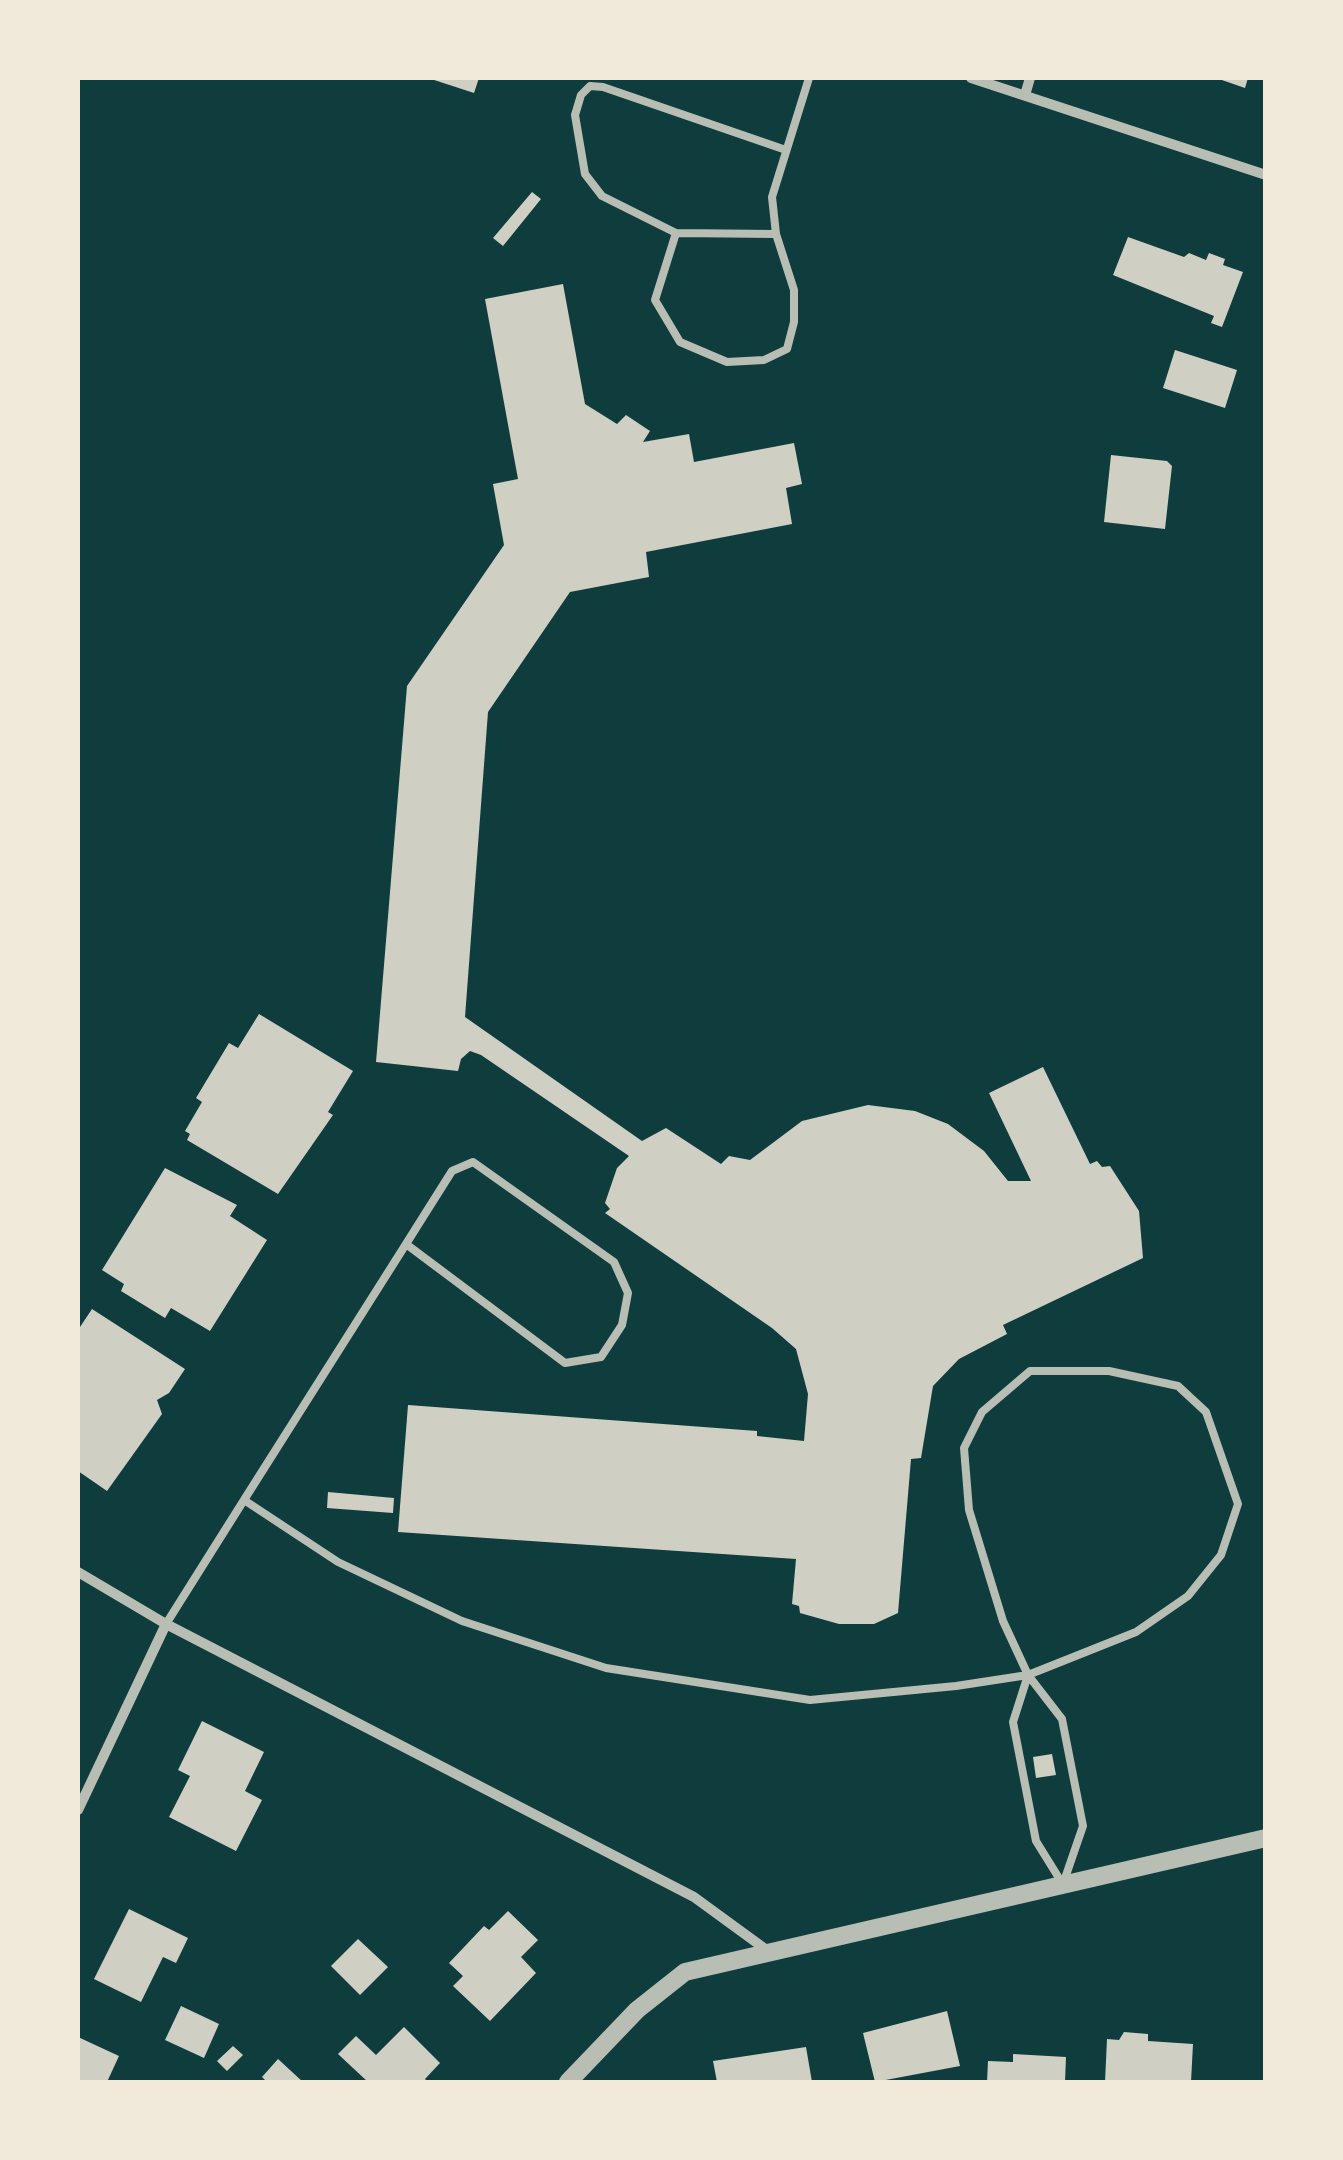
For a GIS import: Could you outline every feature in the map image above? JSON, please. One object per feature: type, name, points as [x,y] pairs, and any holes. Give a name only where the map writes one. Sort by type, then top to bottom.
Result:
[{"type":"street","points":[[970,78],[1266,175]]},
{"type":"street","points":[[1024,95],[1030,78]]},
{"type":"street","points":[[78,1572],[166,1624],[694,1897],[771,1953]]},
{"type":"street","points":[[78,1810],[166,1624]]},
{"type":"street","points":[[568,2082],[638,2010],[684,1972],[1266,1838]]},
{"type":"lane","points":[[676,233],[655,300],[680,342],[726,362],[764,360],[787,349],[794,322],[794,290],[776,234],[772,197],[808,78]]},
{"type":"lane","points":[[776,234],[676,233],[602,196],[585,174],[575,115],[581,95],[590,86],[604,87],[786,150]]},
{"type":"lane","points":[[166,1624],[452,1171],[473,1162],[614,1262],[628,1294],[622,1325],[601,1358],[565,1363],[406,1244]]},
{"type":"lane","points":[[244,1500],[338,1562],[462,1621],[606,1668],[810,1700],[1028,1674],[1136,1632],[1188,1596],[1221,1555],[1238,1504],[1206,1412],[1178,1386],[1108,1370],[1030,1371],[982,1412],[964,1448],[969,1510],[1003,1622],[1028,1674],[1062,1719],[1083,1826],[1063,1885]]},
{"type":"lane","points":[[1028,1674],[1013,1722],[1036,1841],[1063,1885]]},
{"type":"building","points":[[428,78],[479,78],[474,93]]},
{"type":"building","points":[[1216,78],[1248,78],[1245,88]]},
{"type":"building","points":[[532,192],[541,199],[503,246],[493,238]]},
{"type":"building","points":[[1128,237],[1184,257],[1189,253],[1206,260],[1209,253],[1225,259],[1223,265],[1243,272],[1222,327],[1211,323],[1214,316],[1113,275]]},
{"type":"building","points":[[563,284],[585,404],[617,424],[626,415],[650,431],[643,442],[689,434],[694,462],[794,443],[802,484],[786,488],[792,524],[646,552],[649,577],[570,592],[488,712],[465,1017],[642,1141],[666,1128],[721,1164],[729,1156],[750,1160],[802,1121],[868,1105],[915,1111],[948,1124],[984,1151],[1008,1181],[1031,1181],[989,1093],[1043,1067],[1090,1164],[1097,1161],[1102,1167],[1110,1166],[1139,1211],[1143,1258],[1003,1325],[1007,1334],[959,1359],[933,1386],[921,1458],[911,1459],[898,1613],[874,1624],[839,1624],[800,1613],[799,1606],[792,1604],[796,1559],[398,1532],[408,1405],[757,1431],[757,1436],[804,1441],[808,1394],[796,1349],[772,1328],[605,1213],[610,1209],[605,1203],[617,1168],[629,1156],[481,1055],[470,1051],[461,1059],[458,1071],[376,1062],[407,686],[504,545],[493,484],[518,479],[485,299]]},
{"type":"building","points":[[1175,350],[1237,370],[1225,408],[1163,388]]},
{"type":"building","points":[[1111,455],[1167,461],[1172,466],[1165,529],[1104,522]]},
{"type":"building","points":[[259,1014],[353,1071],[328,1112],[333,1115],[278,1194],[187,1140],[190,1134],[185,1131],[202,1102],[196,1098],[229,1043],[238,1048]]},
{"type":"building","points":[[165,1168],[237,1205],[230,1216],[267,1240],[210,1331],[171,1308],[165,1318],[121,1291],[124,1284],[102,1270]]},
{"type":"building","points":[[92,1309],[185,1369],[169,1393],[157,1400],[162,1414],[107,1491],[78,1471],[78,1330]]},
{"type":"building","points":[[328,1492],[394,1498],[393,1513],[327,1508]]},
{"type":"building","points":[[202,1721],[264,1752],[245,1791],[262,1800],[236,1851],[169,1817],[190,1776],[178,1770]]},
{"type":"building","points":[[1052,1754],[1056,1775],[1036,1778],[1033,1757]]},
{"type":"building","points":[[129,1909],[188,1938],[176,1963],[163,1957],[141,2002],[94,1979]]},
{"type":"building","points":[[508,1911],[538,1940],[521,1957],[536,1973],[490,2021],[453,1986],[463,1976],[449,1963],[484,1926],[489,1930]]},
{"type":"building","points":[[358,1939],[388,1967],[360,1995],[331,1966]]},
{"type":"building","points":[[181,2006],[219,2024],[204,2058],[165,2040]]},
{"type":"building","points":[[947,2011],[960,2066],[875,2082],[863,2033]]},
{"type":"building","points":[[404,2027],[440,2063],[425,2079],[428,2082],[368,2082],[338,2054],[356,2036],[376,2055]]},
{"type":"building","points":[[1124,2032],[1148,2034],[1148,2041],[1193,2044],[1191,2082],[1105,2082],[1107,2039],[1119,2040]]},
{"type":"building","points":[[78,2037],[119,2056],[107,2082],[78,2082]]},
{"type":"building","points":[[233,2046],[243,2055],[227,2071],[217,2061]]},
{"type":"building","points":[[806,2047],[812,2082],[717,2082],[713,2061]]},
{"type":"building","points":[[1013,2054],[1066,2057],[1065,2082],[987,2082],[988,2061],[1013,2062]]},
{"type":"building","points":[[278,2059],[303,2082],[267,2082],[262,2077]]}]
